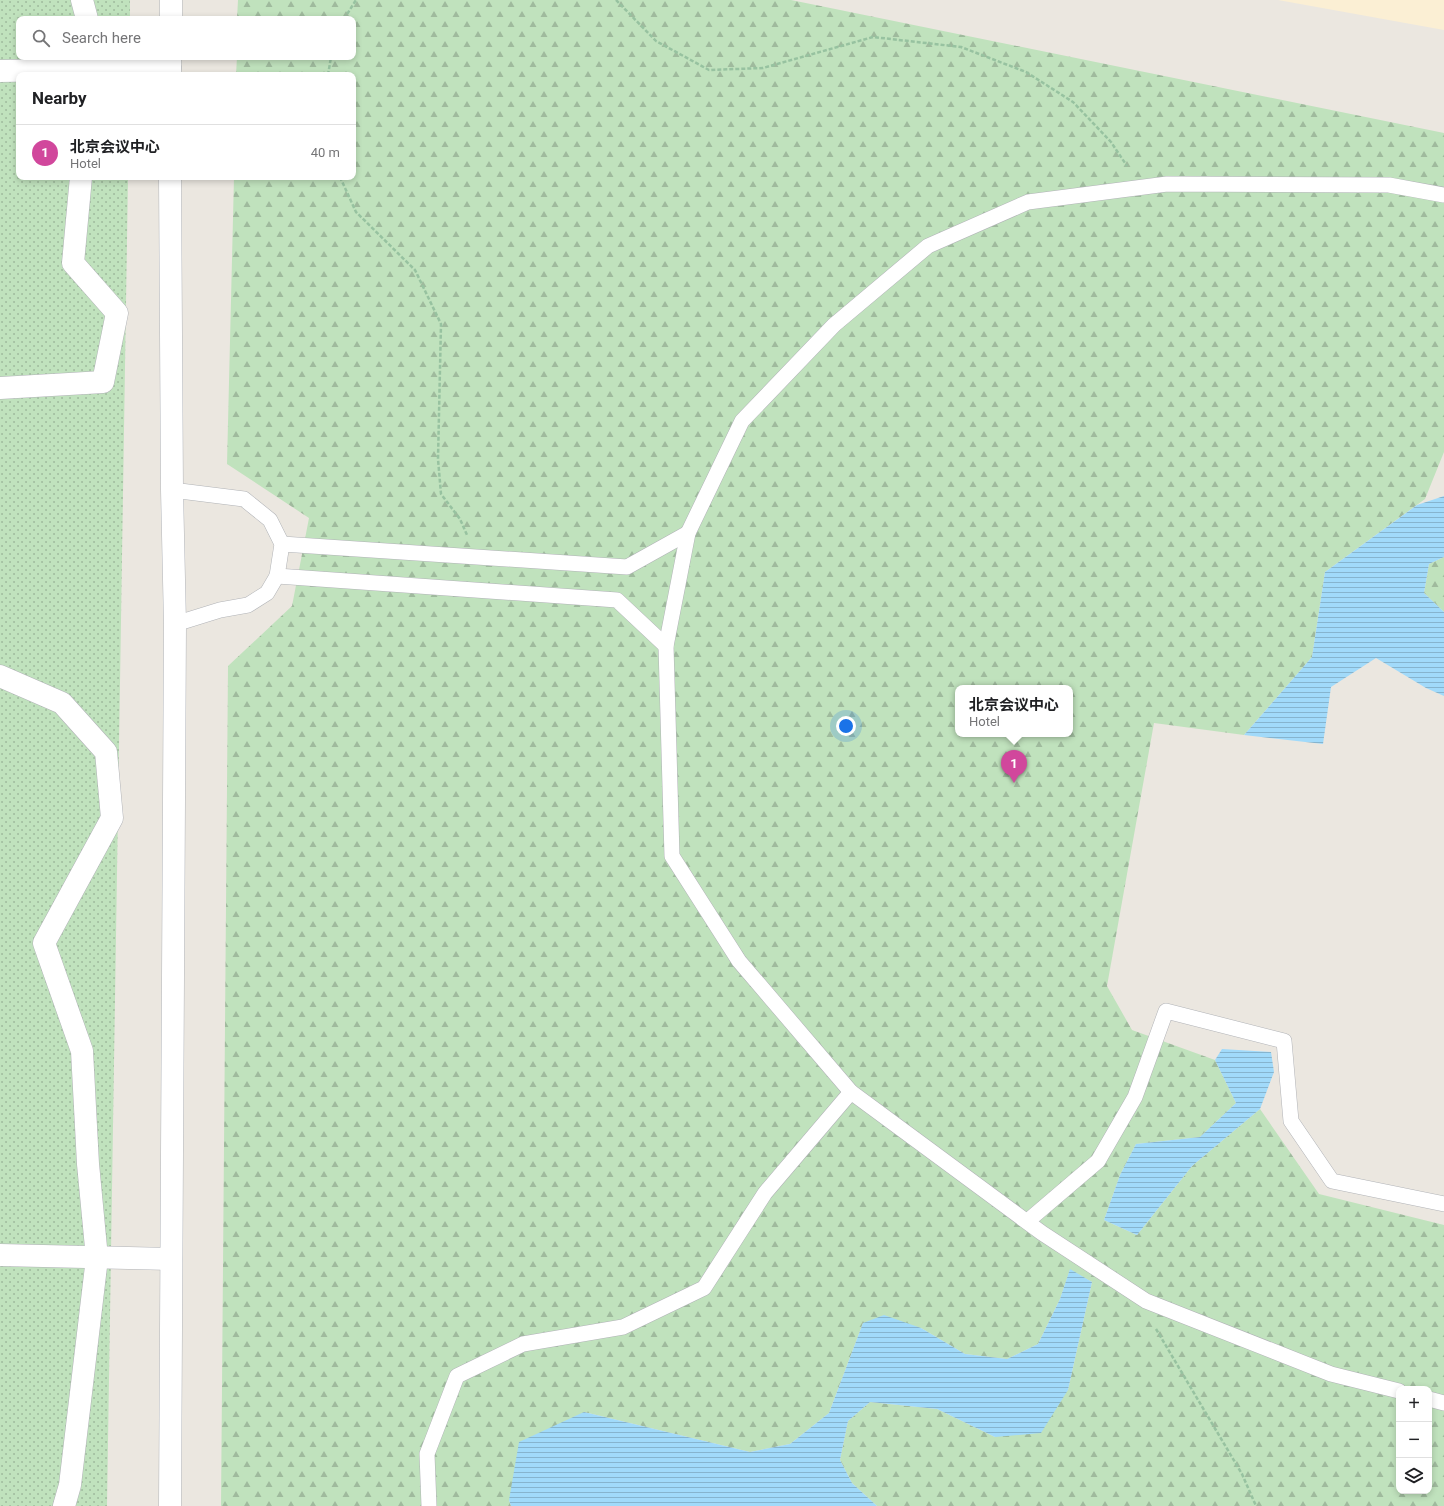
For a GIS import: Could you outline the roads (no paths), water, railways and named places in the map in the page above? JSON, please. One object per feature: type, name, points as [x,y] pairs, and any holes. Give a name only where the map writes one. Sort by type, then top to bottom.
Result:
[{"type":"street","points":[[82,0],[86,16]]},
{"type":"street","points":[[171,0],[171,16]]},
{"type":"street","points":[[0,72],[91,67],[170,67]]},
{"type":"street","points":[[0,388],[103,382],[117,313],[73,263],[81,180]]},
{"type":"street","points":[[170,180],[172,490],[175,624],[170,1506]]},
{"type":"street","points":[[0,676],[62,703],[106,752],[112,818],[44,943],[82,1051],[88,1164],[97,1258],[70,1485],[64,1506]]},
{"type":"street","points":[[0,1255],[171,1259]]},
{"type":"lane","points":[[1396,1390],[1331,1374],[1146,1301],[1042,1233],[851,1092],[739,960],[672,856],[666,646],[688,533],[742,421],[834,325],[928,246],[1028,202],[1167,184],[1389,186],[1444,195]]},
{"type":"lane","points":[[172,490],[244,499],[270,520],[282,544],[277,576],[267,593],[248,605],[220,610],[175,624]]},
{"type":"lane","points":[[282,544],[627,567],[688,533]]},
{"type":"lane","points":[[277,576],[617,600],[666,646]]},
{"type":"lane","points":[[1030,1219],[1098,1162],[1135,1096],[1166,1011],[1284,1041],[1291,1121],[1332,1181],[1444,1204]]},
{"type":"lane","points":[[428,1506],[427,1454],[457,1376],[523,1344],[623,1328],[704,1288],[765,1193],[851,1092]]},
{"type":"lane","points":[[1432,1400],[1444,1402]]},
{"type":"water","points":[[1444,496],[1444,557],[1429,564],[1424,593],[1444,612],[1444,696],[1426,688],[1376,658],[1331,687],[1323,744],[1244,735],[1312,657],[1325,572],[1417,505]]},
{"type":"water","points":[[1222,1049],[1271,1052],[1274,1072],[1260,1109],[1192,1166],[1137,1235],[1104,1220],[1120,1175],[1136,1144],[1200,1137],[1236,1103],[1215,1060]]},
{"type":"water","points":[[1070,1269],[1092,1282],[1068,1390],[1041,1433],[995,1437],[937,1409],[870,1402],[848,1421],[840,1460],[852,1483],[877,1506],[511,1506],[509,1500],[519,1442],[584,1412],[750,1452],[790,1444],[829,1413],[863,1323],[884,1315],[921,1328],[965,1354],[1007,1359],[1038,1344],[1060,1299]]},
{"type":"place","name":"北京会议中心","points":[[1014,783]]}]
